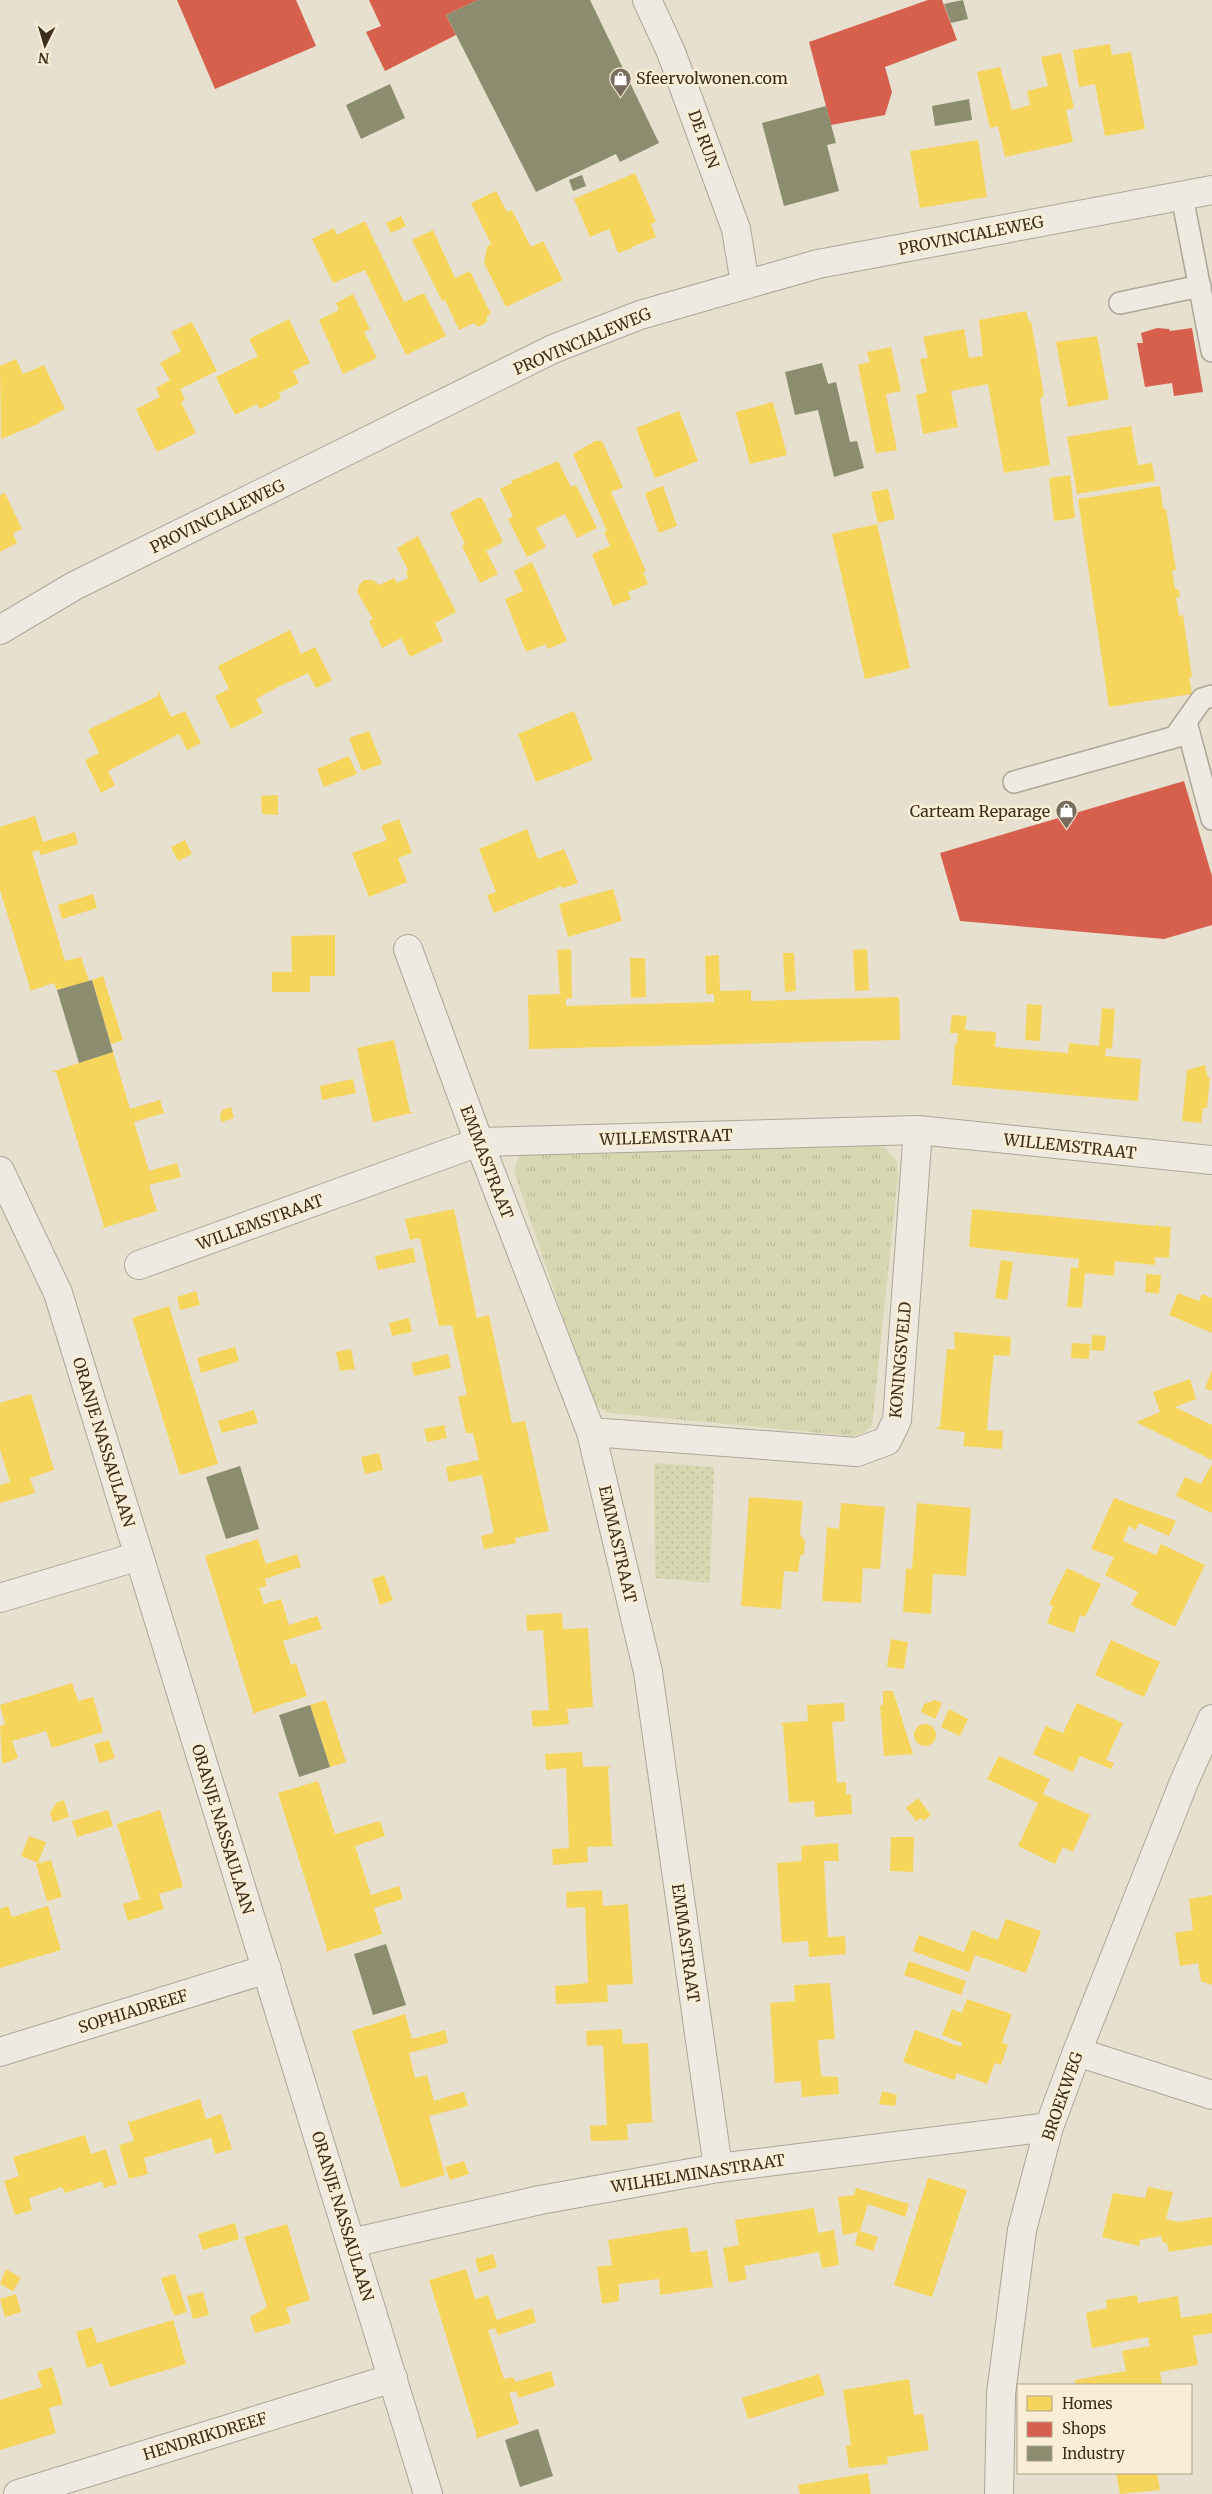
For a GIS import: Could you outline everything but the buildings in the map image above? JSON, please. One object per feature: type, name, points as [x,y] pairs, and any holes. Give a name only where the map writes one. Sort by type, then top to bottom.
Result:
[{"type":"street","name":"DE RUN","points":[[647,0],[671,52],[736,229],[745,284]]},
{"type":"street","name":"PROVINCIALEWEG","points":[[0,630],[74,586],[553,350],[640,315],[818,264],[1212,190]]},
{"type":"street","name":"EMMASTRAAT","points":[[408,949],[479,1142],[591,1432],[648,1672],[718,2168]]},
{"type":"street","name":"WILLEMSTRAAT","points":[[139,1265],[479,1142],[918,1130],[1212,1160]]},
{"type":"street","name":"KONINGSVELD","points":[[591,1432],[857,1452],[887,1441],[897,1420],[918,1130]]},
{"type":"street","name":"ORANJE NASSAULAAN","points":[[0,1171],[58,1293],[428,2494]]},
{"type":"street","points":[[0,1598],[139,1556]]},
{"type":"street","name":"BROEKWEG","points":[[999,2494],[1001,2394],[1022,2230],[1049,2127],[1184,1782],[1212,1719]]},
{"type":"street","name":"SOPHIADREEF","points":[[0,2052],[266,1969]]},
{"type":"street","points":[[1077,2052],[1212,2095]]},
{"type":"street","name":"WILHELMINASTRAAT","points":[[351,2243],[540,2200],[718,2168],[1049,2127]]},
{"type":"street","name":"HENDRIKDREEF","points":[[18,2494],[393,2378]]},
{"type":"lane","points":[[1182,196],[1212,351]]},
{"type":"lane","points":[[1120,303],[1200,286]]},
{"type":"lane","points":[[1014,782],[1175,737],[1202,699],[1212,696]]},
{"type":"lane","points":[[1186,722],[1212,819]]},
{"type":"green space","points":[[881,1144],[897,1161],[898,1177],[872,1426],[864,1433],[853,1436],[610,1413],[598,1407],[590,1397],[515,1174],[516,1163],[522,1155],[528,1150]]},
{"type":"green space","points":[[654,1463],[714,1467],[710,1583],[655,1578]]},
{"type":"place","name":"Sfeervolwonen.com","points":[[620,97]]},
{"type":"place","name":"Carteam Reparage","points":[[1066,830]]}]
